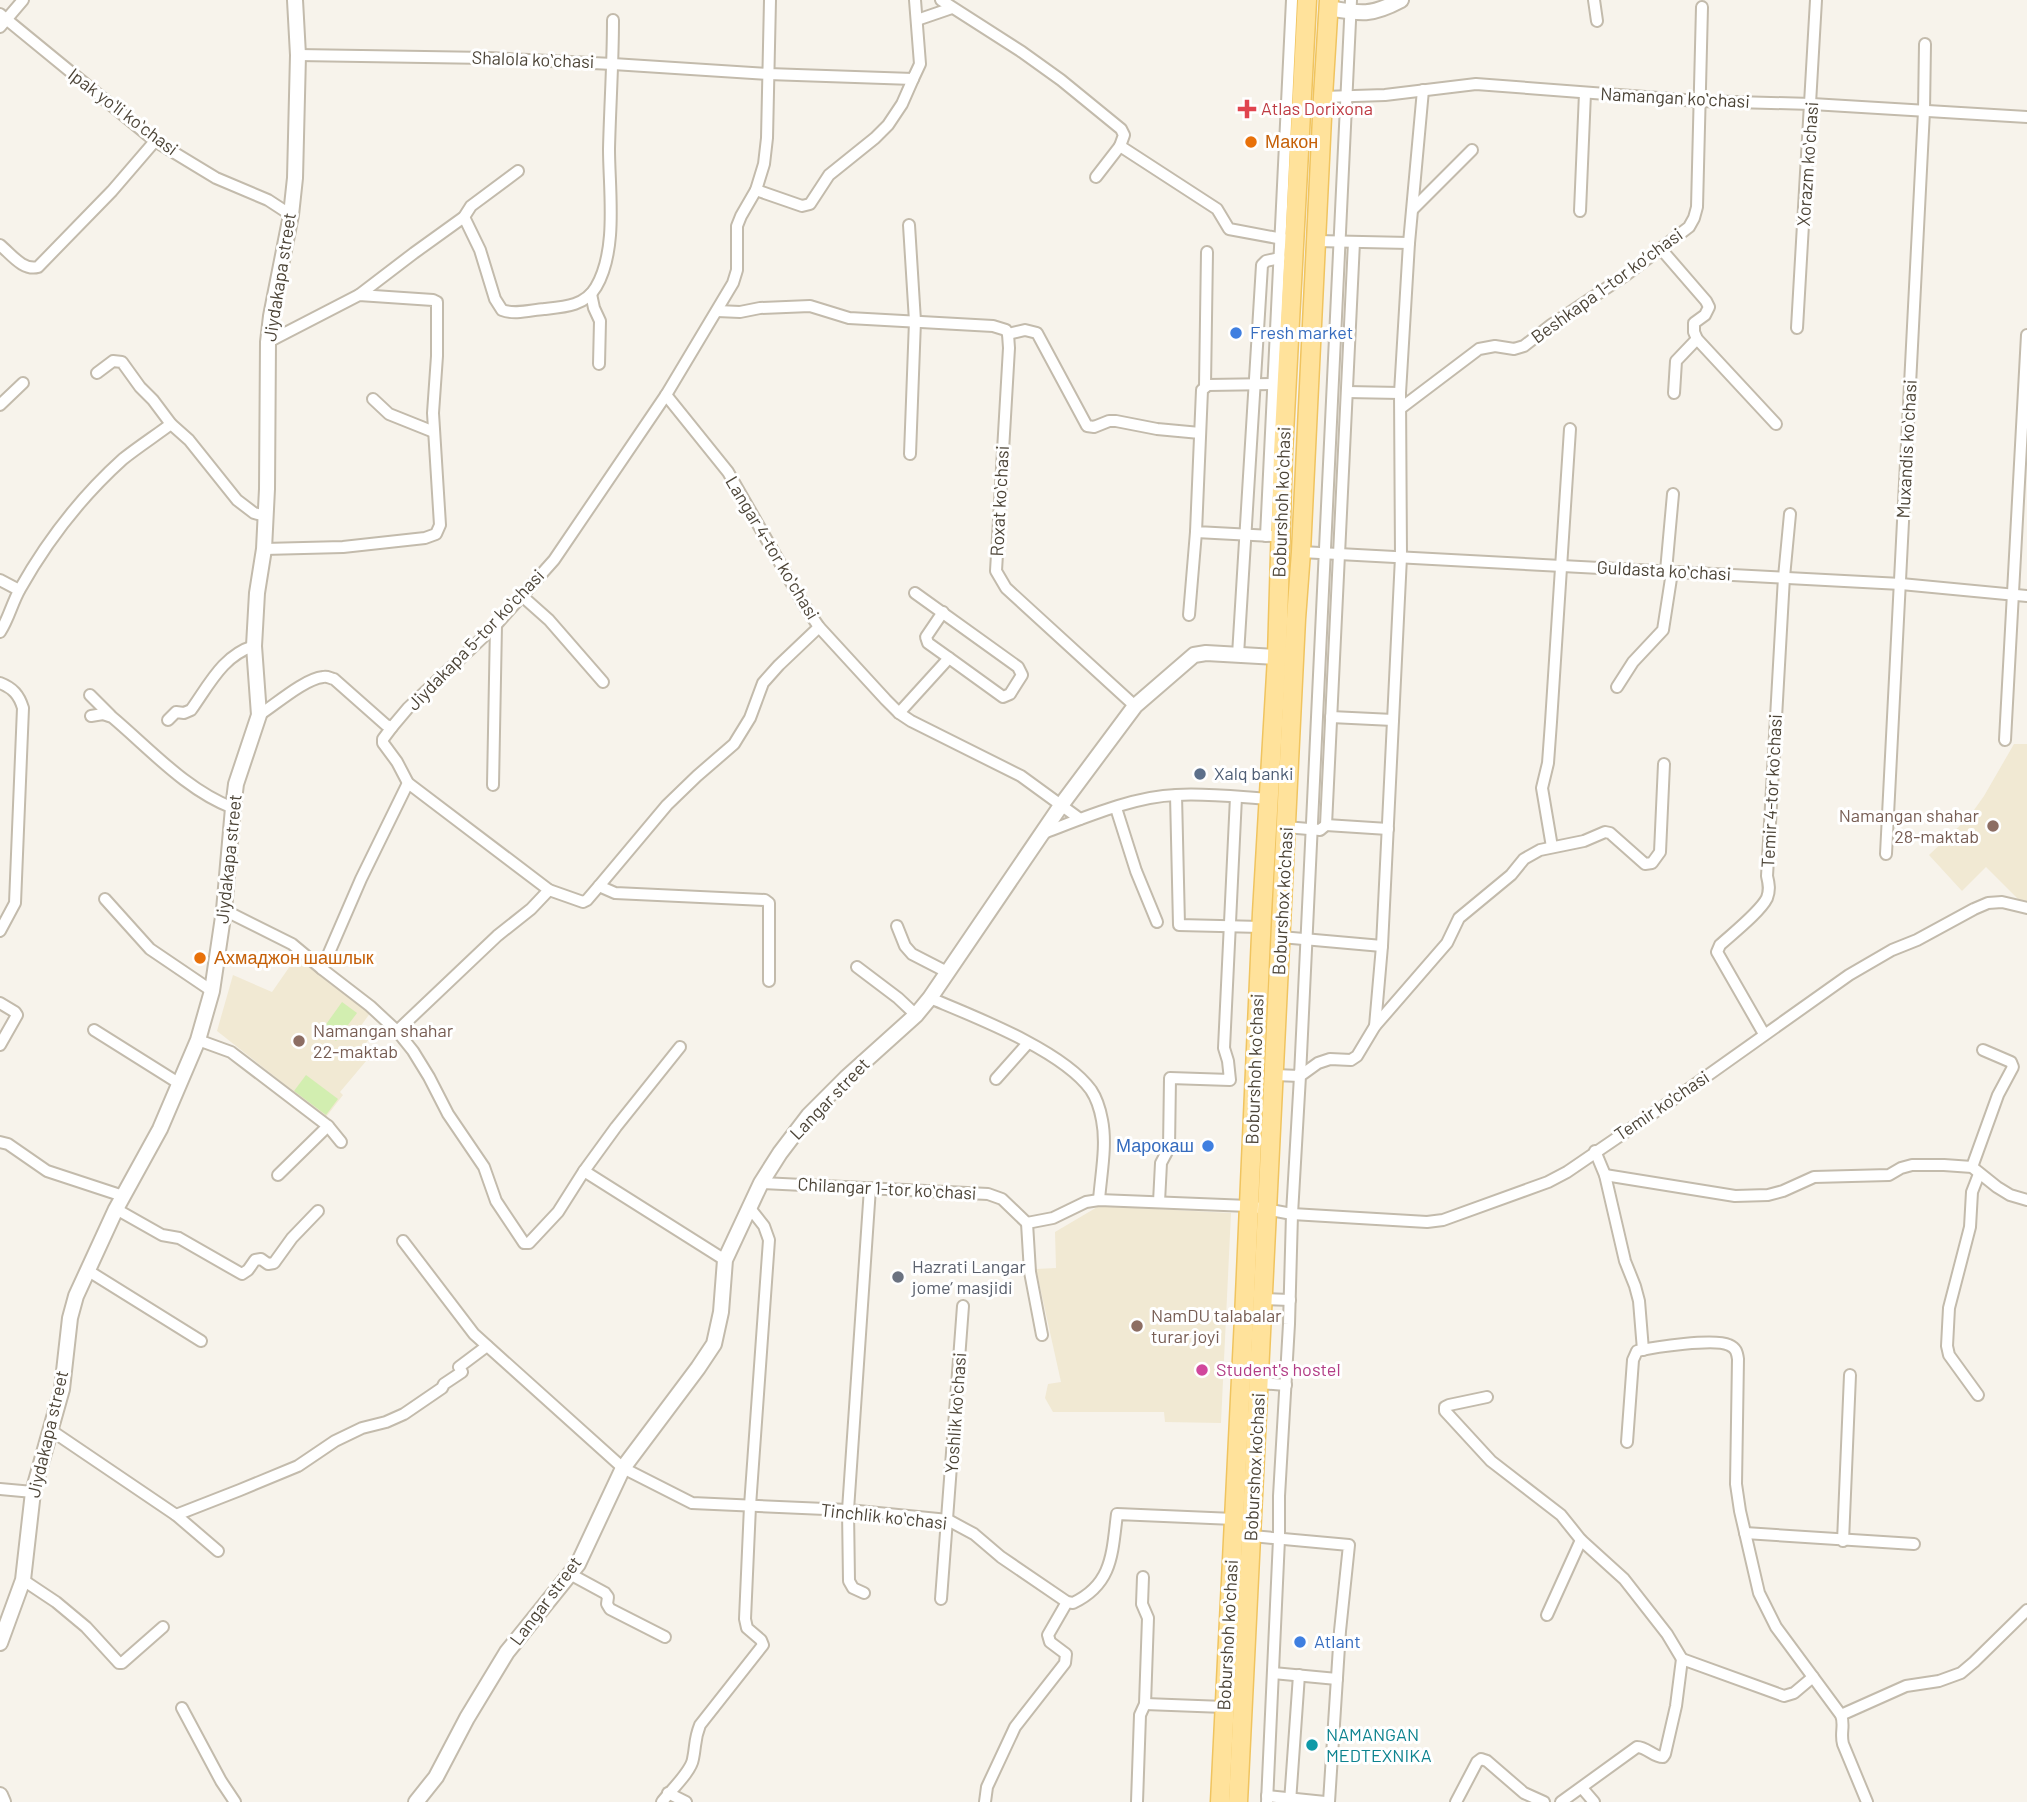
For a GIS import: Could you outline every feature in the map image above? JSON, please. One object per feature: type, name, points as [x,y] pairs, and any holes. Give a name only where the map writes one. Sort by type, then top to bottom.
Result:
[{"type":"main road","name":"Boburshoh koʻchasi","points":[[1220,1802],[1261,927],[1277,657],[1274,536],[1280,384],[1307,0]]},
{"type":"main road","name":"Boburshox ko'chasi","points":[[1238,1802],[1329,4]]},
{"type":"street","points":[[2,20],[23,0]]},
{"type":"street","name":"Jiydakapa street","points":[[0,1643],[23,1580],[33,1492],[62,1389],[70,1318],[76,1296],[120,1202],[160,1129],[198,1040],[212,991],[224,910],[236,784],[259,715],[254,646],[266,516],[268,342],[291,215],[295,177],[299,55],[295,0]]},
{"type":"street","name":"Jiydakapa 5-tor koʻchasi","points":[[392,727],[408,708],[496,625],[554,560],[666,395],[733,283],[737,270],[737,226],[756,190],[764,164],[770,0]]},
{"type":"street","points":[[756,190],[802,206],[810,204],[829,175],[876,138],[888,125],[902,104],[920,64],[915,0]]},
{"type":"street","points":[[941,0],[1022,51],[1121,129],[1124,135],[1120,146],[1096,177]]},
{"type":"street","points":[[1259,334],[1283,335],[1280,258],[1288,241],[1292,0]]},
{"type":"street","points":[[1329,4],[1351,6],[1358,14],[1374,12],[1401,0]]},
{"type":"street","points":[[1594,0],[1597,21]]},
{"type":"street","name":"Xorazm koʻchasi","points":[[1797,328],[1816,0]]},
{"type":"street","points":[[1252,1536],[1279,1539],[1349,1545],[1327,1802],[1267,1799],[1279,1539],[1279,1496],[1290,1300],[1292,1214],[1351,6]]},
{"type":"street","name":"Beshkapa 1-tor koʼchasi","points":[[1401,408],[1479,349],[1496,346],[1514,349],[1524,346],[1689,227],[1697,206],[1702,7]]},
{"type":"street","points":[[917,20],[952,8]]},
{"type":"street","name":"Ipak yoʻli koʻchasi","points":[[2,20],[155,141],[216,178],[268,200],[291,215]]},
{"type":"street","points":[[464,217],[480,250],[495,299],[502,310],[515,312],[566,306],[579,303],[591,294],[597,285],[608,251],[613,20]]},
{"type":"street","name":"Muxandis koʻchasi","points":[[1886,854],[1924,111],[1925,44]]},
{"type":"street","points":[[1326,54],[1349,55]]},
{"type":"street","name":"Shalola koʻchasi","points":[[299,55],[488,58],[768,74],[913,79]]},
{"type":"street","name":"Namangan koʻchasi","points":[[1323,97],[1385,95],[1476,84],[1698,101],[1812,104],[2027,117]]},
{"type":"street","points":[[1375,1026],[1382,946],[1401,557],[1400,393],[1409,243],[1423,90]]},
{"type":"street","points":[[1580,211],[1585,93]]},
{"type":"street","points":[[0,245],[26,267],[38,267],[112,191],[155,141]]},
{"type":"street","points":[[1120,146],[1217,209],[1229,229],[1288,241]]},
{"type":"street","points":[[1413,209],[1472,150]]},
{"type":"street","points":[[1320,163],[1343,164]]},
{"type":"street","points":[[268,342],[359,295],[464,217],[471,206],[518,171]]},
{"type":"street","points":[[909,225],[915,321],[910,454]]},
{"type":"street","points":[[1316,242],[1409,243]]},
{"type":"street","points":[[1286,827],[1323,829],[1326,825],[1354,242]]},
{"type":"street","points":[[1661,249],[1709,307],[1705,315],[1694,323],[1697,339],[1776,424]]},
{"type":"street","points":[[1189,615],[1196,532],[1202,390],[1205,386],[1208,252]]},
{"type":"street","points":[[1238,655],[1262,265],[1266,261],[1280,258]]},
{"type":"street","points":[[591,294],[600,321],[599,364]]},
{"type":"street","points":[[264,549],[343,547],[425,538],[436,534],[440,525],[434,432],[437,302],[359,295]]},
{"type":"street","points":[[717,311],[740,312],[760,308],[810,306],[849,318],[993,326],[1006,330],[1009,334],[1025,330],[1037,334],[1087,426],[1094,427],[1116,421],[1157,429],[1200,433]]},
{"type":"street","name":"Roxat koʻchasi","points":[[1009,334],[996,571],[1006,588],[1135,706]]},
{"type":"street","points":[[2006,740],[2027,335]]},
{"type":"street","points":[[1674,393],[1676,360],[1697,339]]},
{"type":"street","points":[[97,373],[113,361],[122,362],[140,387],[237,500],[254,513],[266,516]]},
{"type":"street","points":[[0,405],[23,383]]},
{"type":"street","points":[[1205,386],[1280,384]]},
{"type":"street","points":[[1347,392],[1400,393]]},
{"type":"street","name":"Langar 4-tor koʻchasi","points":[[666,395],[728,471],[798,596],[819,627],[898,713],[1021,776],[1080,819]]},
{"type":"street","points":[[373,399],[389,414],[434,432]]},
{"type":"street","points":[[0,632],[19,590],[48,544],[124,458],[171,424]]},
{"type":"street","points":[[1552,847],[1542,788],[1548,763],[1570,429]]},
{"type":"street","points":[[1617,687],[1633,662],[1663,630],[1673,494]]},
{"type":"street","name":"Temir 4-tor koʻchasi","points":[[1764,1034],[1717,952],[1720,945],[1762,905],[1770,887],[1767,876],[1790,514]]},
{"type":"street","points":[[1196,532],[1274,536]]},
{"type":"street","name":"Guldasta koʻchasi","points":[[1301,552],[1901,584],[2027,596]]},
{"type":"street","points":[[0,580],[19,590]]},
{"type":"street","points":[[915,593],[943,612],[1018,667],[1022,675],[1010,694],[1003,697],[928,643],[926,637],[943,612]]},
{"type":"street","points":[[522,596],[556,628],[603,682]]},
{"type":"street","points":[[493,785],[496,625]]},
{"type":"street","points":[[259,715],[314,679],[334,679],[386,725],[392,727],[383,743],[408,783],[549,890],[583,902],[667,805],[734,744],[750,718],[763,684],[819,627]]},
{"type":"street","points":[[168,720],[176,712],[191,710],[217,672],[237,652],[254,646]]},
{"type":"street","name":"Langar street","points":[[416,1802],[436,1777],[467,1718],[507,1652],[578,1564],[623,1468],[714,1344],[721,1312],[725,1260],[761,1183],[780,1153],[809,1115],[930,998],[1062,804],[1135,706],[1194,655],[1206,653],[1277,657]]},
{"type":"street","points":[[898,713],[949,658]]},
{"type":"street","points":[[0,683],[17,694],[23,708],[15,903],[0,931]]},
{"type":"street","points":[[89,695],[187,782],[214,800],[233,808]]},
{"type":"street","points":[[91,716],[103,714],[112,717]]},
{"type":"street","points":[[1331,717],[1393,720]]},
{"type":"street","points":[[1275,1075],[1300,1076],[1318,1063],[1357,1056],[1375,1026],[1447,943],[1459,918],[1511,875],[1524,859],[1540,850],[1584,841],[1605,832],[1645,864],[1652,863],[1660,852],[1664,764]]},
{"type":"street","points":[[322,969],[361,879],[408,783]]},
{"type":"street","points":[[1041,834],[1153,797],[1177,794],[1268,799]]},
{"type":"street","points":[[1177,794],[1179,925],[1261,927]]},
{"type":"street","points":[[1160,1202],[1161,1163],[1169,1148],[1170,1078],[1230,1080],[1224,1048],[1236,797]]},
{"type":"street","points":[[1116,808],[1136,871],[1157,922]]},
{"type":"street","points":[[1326,825],[1388,828]]},
{"type":"street","points":[[599,886],[615,892],[765,900],[769,903],[769,981]]},
{"type":"street","points":[[397,1031],[549,890]]},
{"type":"street","points":[[105,899],[150,949],[212,991]]},
{"type":"street","name":"Temir ko'chasi","points":[[1249,1206],[1292,1214],[1427,1222],[1443,1220],[1548,1182],[1567,1172],[1690,1088],[1857,970],[1988,903],[2002,902],[2027,908]]},
{"type":"street","points":[[224,910],[292,944],[397,1031],[413,1051],[448,1114],[484,1167],[496,1201],[524,1243],[529,1243],[558,1212],[584,1171],[680,1047]]},
{"type":"street","points":[[897,926],[905,946],[912,954],[947,972]]},
{"type":"street","points":[[1281,937],[1382,946]]},
{"type":"street","points":[[856,967],[916,1014]]},
{"type":"street","points":[[930,998],[993,1024],[1028,1043],[1078,1075],[1091,1090],[1103,1122],[1099,1200]]},
{"type":"street","points":[[0,1003],[17,1015],[0,1045]]},
{"type":"street","points":[[94,1030],[180,1084]]},
{"type":"street","points":[[198,1040],[231,1052],[328,1126],[341,1142]]},
{"type":"street","points":[[996,1079],[1028,1043]]},
{"type":"street","points":[[1978,1395],[1949,1355],[1947,1346],[1949,1308],[1970,1227],[1976,1171],[1998,1095],[2013,1067],[2011,1062],[1983,1050]]},
{"type":"street","points":[[278,1175],[328,1126]]},
{"type":"street","points":[[0,1142],[8,1144],[47,1171],[120,1202],[162,1235],[179,1238],[242,1274],[246,1273],[255,1260],[274,1263],[292,1238],[318,1211]]},
{"type":"street","points":[[1595,1151],[1605,1175],[1625,1261],[1639,1301],[1643,1350]]},
{"type":"street","points":[[1605,1175],[1750,1197],[1783,1191],[1814,1177],[1889,1175],[1912,1165],[1976,1171],[2010,1195],[2027,1200]]},
{"type":"street","points":[[584,1171],[725,1260]]},
{"type":"street","name":"Chilangar 1-tor koʻchasi","points":[[761,1183],[988,1194],[1002,1199],[1027,1223]]},
{"type":"street","points":[[864,1592],[853,1588],[849,1581],[848,1510],[870,1188]]},
{"type":"street","points":[[1042,1335],[1030,1272],[1027,1223],[1053,1218],[1086,1202],[1099,1200],[1249,1206]]},
{"type":"street","points":[[686,1802],[665,1798],[690,1768],[700,1725],[763,1646],[761,1640],[747,1628],[745,1619],[750,1506],[769,1240],[764,1226],[749,1207]]},
{"type":"street","name":"Tinchlik koʻchasi","points":[[403,1241],[474,1334],[623,1468],[692,1503],[848,1510],[948,1520],[974,1534],[1001,1557],[1067,1602]]},
{"type":"street","points":[[87,1270],[201,1341]]},
{"type":"street","points":[[1264,1298],[1290,1300]]},
{"type":"street","name":"Yoshlik koʻchasi","points":[[941,1599],[963,1306]]},
{"type":"street","points":[[1627,1442],[1633,1360],[1637,1351],[1713,1342],[1728,1344],[1734,1348],[1737,1353],[1736,1484],[1759,1593],[1776,1627],[1841,1715],[1843,1744],[1867,1802]]},
{"type":"street","points":[[176,1514],[298,1466],[335,1441],[404,1413],[462,1372],[459,1367],[487,1346]]},
{"type":"street","points":[[1843,1541],[1850,1375]]},
{"type":"street","points":[[1260,1383],[1286,1385]]},
{"type":"street","points":[[1487,1397],[1449,1405],[1444,1411],[1491,1461],[1561,1515],[1581,1540],[1624,1579],[1667,1634],[1682,1659],[1676,1706],[1665,1754],[1660,1757],[1637,1747],[1561,1802]]},
{"type":"street","points":[[52,1431],[176,1514],[218,1551]]},
{"type":"street","points":[[0,1489],[33,1492]]},
{"type":"street","points":[[985,1802],[988,1787],[1014,1727],[1065,1663],[1066,1654],[1048,1640],[1050,1631],[1067,1602],[1073,1603],[1081,1599],[1106,1572],[1110,1564],[1118,1514],[1234,1519]]},
{"type":"street","points":[[1745,1533],[1914,1544]]},
{"type":"street","points":[[1547,1615],[1581,1540]]},
{"type":"street","points":[[570,1574],[605,1593],[610,1609],[664,1637]]},
{"type":"street","points":[[1137,1802],[1140,1715],[1145,1704],[1148,1618],[1142,1604],[1143,1577]]},
{"type":"street","points":[[23,1580],[86,1627],[119,1663],[163,1627]]},
{"type":"street","points":[[1841,1715],[1906,1686],[1939,1681],[1961,1673],[2027,1610]]},
{"type":"street","points":[[1682,1659],[1784,1696],[1794,1693],[1814,1677]]},
{"type":"street","points":[[1273,1673],[1336,1679]]},
{"type":"street","points":[[1291,1800],[1299,1675]]},
{"type":"street","points":[[1145,1704],[1224,1707]]},
{"type":"street","points":[[182,1708],[235,1802]]},
{"type":"street","points":[[1456,1802],[1481,1759],[1487,1761],[1524,1793],[1544,1802]]},
{"type":"street","points":[[1582,1788],[1594,1802]]},
{"type":"street","points":[[0,1794],[4,1802]]},
{"type":"shaded area","name":"Namangan shahar 28-maktab","points":[[2014,744],[2027,744],[2027,904],[2021,902],[1986,867],[1962,891],[1929,855],[1969,817]]},
{"type":"shaded area","name":"Namangan shahar 22-maktab","points":[[297,956],[333,986],[371,1012],[360,1027],[372,1035],[363,1047],[372,1054],[340,1092],[343,1095],[326,1117],[217,1031],[233,975],[272,992]]},
{"type":"shaded area","name":"NamDU talabalar turar joyi","points":[[1099,1206],[1231,1213],[1221,1423],[1165,1422],[1164,1412],[1053,1412],[1045,1398],[1048,1384],[1061,1382],[1036,1269],[1056,1268],[1055,1232]]},
{"type":"green space","points":[[342,1002],[357,1013],[336,1041],[322,1030]]},
{"type":"green space","points":[[306,1075],[338,1099],[326,1115],[294,1091]]},
{"type":"place","name":"Atlas Dorixona","points":[[1247,109]]},
{"type":"place","name":"Макон","points":[[1251,142]]},
{"type":"place","name":"Fresh market","points":[[1236,333]]},
{"type":"place","name":"Xalq banki","points":[[1200,774]]},
{"type":"place","name":"Namangan shahar 28-maktab","points":[[1993,826]]},
{"type":"place","name":"Ахмаджон шашлык","points":[[200,958]]},
{"type":"place","name":"Namangan shahar 22-maktab","points":[[299,1041]]},
{"type":"place","name":"Марокаш","points":[[1208,1146]]},
{"type":"place","name":"Hazrati Langar jome’ masjidi","points":[[898,1277]]},
{"type":"place","name":"NamDU talabalar turar joyi","points":[[1137,1326]]},
{"type":"place","name":"Student's hostel","points":[[1202,1370]]},
{"type":"place","name":"Atlant","points":[[1300,1642]]},
{"type":"place","name":"NAMANGAN MEDTEXNIKA","points":[[1312,1745]]}]
